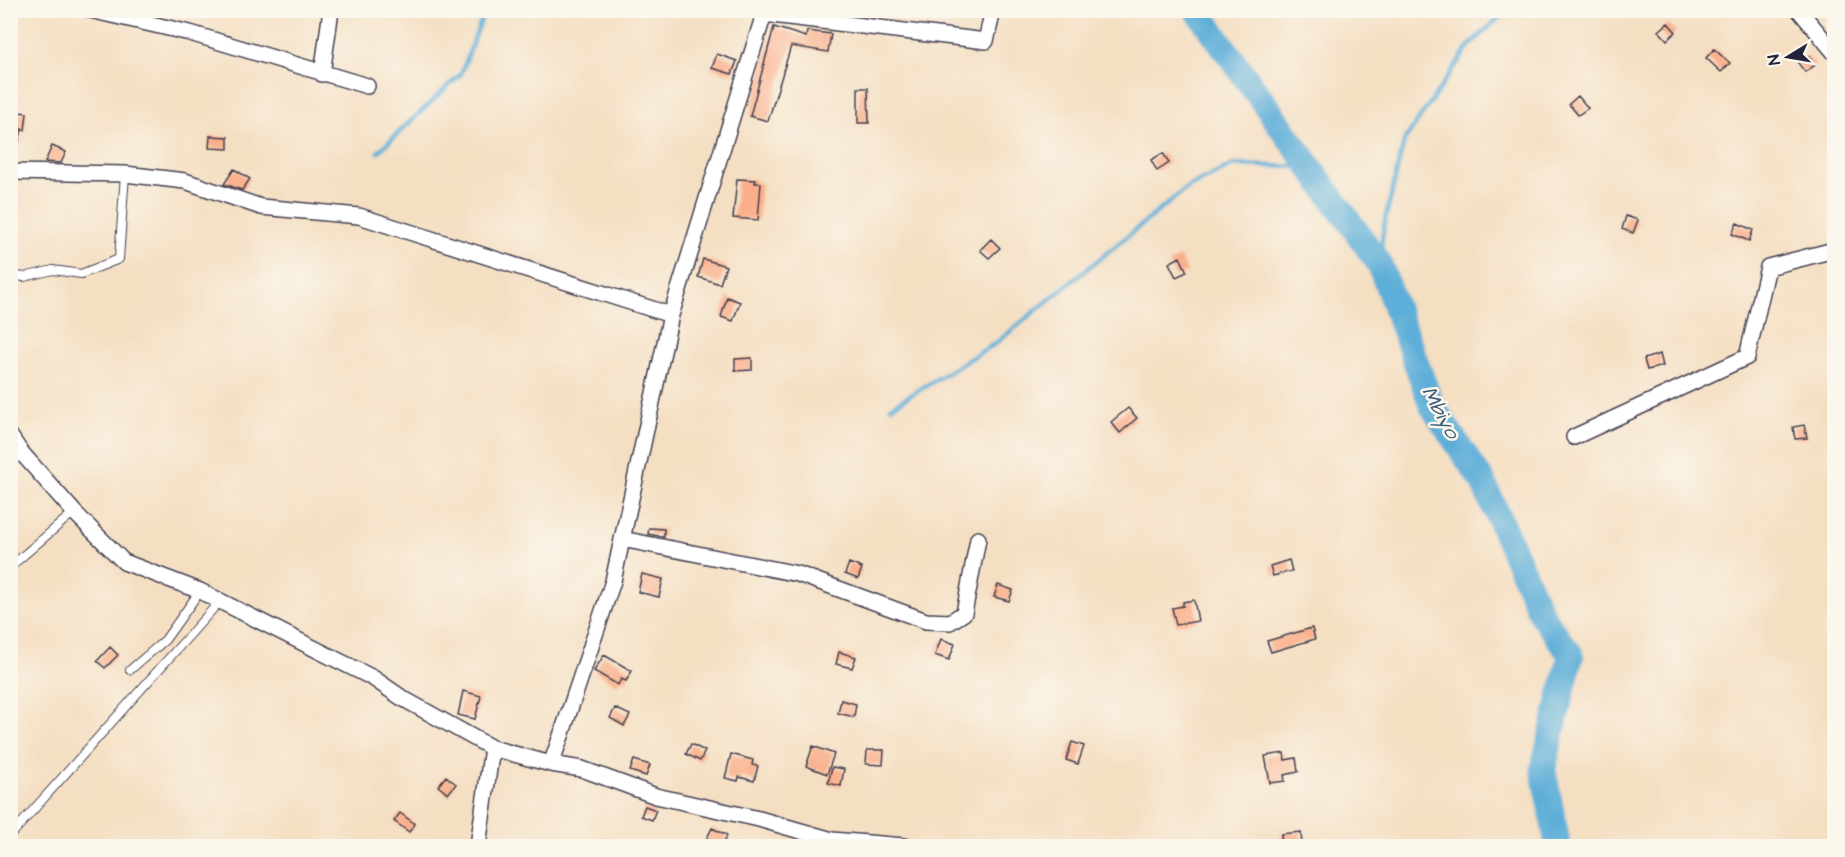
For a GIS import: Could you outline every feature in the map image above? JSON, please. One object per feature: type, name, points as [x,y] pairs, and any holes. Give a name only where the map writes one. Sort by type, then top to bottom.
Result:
[{"type":"street","points":[[90,10],[109,12],[190,33],[367,86]]},
{"type":"street","points":[[322,74],[331,10]]},
{"type":"street","points":[[551,764],[613,581],[671,315],[764,12],[986,41],[993,10]]},
{"type":"street","points":[[1799,10],[1834,52]]},
{"type":"street","points":[[10,172],[125,174],[185,181],[261,207],[359,216],[671,315]]},
{"type":"street","points":[[1574,437],[1747,357],[1768,267],[1834,250]]},
{"type":"street","points":[[10,436],[20,451],[74,512],[124,561],[200,591],[373,678],[402,698],[492,748],[551,764],[582,769],[656,796],[759,819],[832,840],[904,846]]},
{"type":"street","points":[[622,539],[798,574],[926,621],[950,622],[964,613],[978,540]]},
{"type":"street","points":[[478,846],[492,748]]},
{"type":"lane","points":[[10,275],[24,277],[53,270],[81,274],[119,259],[125,174]]},
{"type":"lane","points":[[10,567],[74,512]]},
{"type":"lane","points":[[130,669],[165,640],[200,591]]},
{"type":"lane","points":[[10,836],[220,601]]},
{"type":"building","points":[[1668,23],[1676,32],[1667,40],[1659,31]]},
{"type":"building","points":[[774,27],[806,37],[807,31],[831,34],[828,52],[791,46],[768,121],[750,116]]},
{"type":"building","points":[[1714,49],[1730,63],[1721,72],[1706,58]]},
{"type":"building","points":[[717,54],[737,61],[732,74],[712,68]]},
{"type":"building","points":[[1808,56],[1815,65],[1805,72],[1798,63]]},
{"type":"building","points":[[858,88],[868,88],[869,123],[858,123]]},
{"type":"building","points":[[1578,96],[1588,108],[1578,115],[1569,104]]},
{"type":"building","points":[[10,111],[27,113],[25,130],[22,129],[15,158],[10,157]]},
{"type":"building","points":[[210,136],[228,137],[228,149],[209,148]]},
{"type":"building","points":[[52,146],[66,152],[61,163],[45,162]]},
{"type":"building","points":[[1163,153],[1169,163],[1157,171],[1151,160]]},
{"type":"building","points":[[234,169],[250,179],[242,190],[224,184]]},
{"type":"building","points":[[737,179],[756,180],[755,183],[761,183],[758,220],[733,218]]},
{"type":"building","points":[[1626,216],[1638,220],[1633,233],[1622,229]]},
{"type":"building","points":[[1737,223],[1753,230],[1749,241],[1732,234]]},
{"type":"building","points":[[991,239],[1000,248],[989,258],[980,250]]},
{"type":"building","points":[[1180,257],[1187,272],[1176,277],[1169,263]]},
{"type":"building","points":[[703,259],[726,266],[720,284],[698,277]]},
{"type":"building","points":[[727,297],[740,302],[733,321],[721,317]]},
{"type":"building","points":[[1660,354],[1663,366],[1647,370],[1644,359]]},
{"type":"building","points":[[752,358],[752,370],[735,371],[735,359]]},
{"type":"building","points":[[1128,408],[1137,418],[1120,433],[1111,422]]},
{"type":"building","points":[[1804,425],[1807,438],[1795,439],[1793,427]]},
{"type":"building","points":[[649,528],[664,529],[664,537],[648,534]]},
{"type":"building","points":[[1289,560],[1292,571],[1273,576],[1270,566]]},
{"type":"building","points":[[849,563],[862,568],[858,579],[845,574]]},
{"type":"building","points":[[642,574],[663,579],[659,597],[638,592]]},
{"type":"building","points":[[998,585],[1013,590],[1009,601],[994,597]]},
{"type":"building","points":[[1194,600],[1198,621],[1176,625],[1172,608],[1183,606],[1183,602]]},
{"type":"building","points":[[1312,628],[1315,639],[1271,652],[1267,641]]},
{"type":"building","points":[[941,639],[955,644],[949,660],[935,655]]},
{"type":"building","points":[[110,647],[118,655],[105,668],[97,661]]},
{"type":"building","points":[[839,652],[856,657],[852,668],[836,664]]},
{"type":"building","points":[[604,655],[632,671],[626,681],[621,679],[618,685],[594,671]]},
{"type":"building","points":[[463,691],[481,696],[475,719],[458,715]]},
{"type":"building","points":[[841,700],[856,704],[854,717],[838,713]]},
{"type":"building","points":[[615,708],[630,715],[624,726],[610,718]]},
{"type":"building","points":[[1072,742],[1084,746],[1078,764],[1066,760]]},
{"type":"building","points":[[691,744],[705,751],[700,761],[686,754]]},
{"type":"building","points":[[813,746],[834,754],[827,774],[806,766]]},
{"type":"building","points":[[867,750],[884,750],[883,765],[866,764]]},
{"type":"building","points":[[1284,753],[1285,760],[1296,758],[1298,772],[1284,775],[1285,781],[1270,783],[1265,756]]},
{"type":"building","points":[[731,754],[753,760],[752,765],[758,766],[754,781],[739,777],[738,781],[725,778]]},
{"type":"building","points":[[634,760],[650,765],[646,776],[630,771]]},
{"type":"building","points":[[832,767],[844,769],[841,786],[828,783]]},
{"type":"building","points":[[446,776],[456,784],[448,794],[438,786]]},
{"type":"building","points":[[645,806],[656,810],[652,820],[641,816]]},
{"type":"building","points":[[400,813],[415,824],[409,832],[394,821]]},
{"type":"building","points":[[712,828],[727,835],[722,846],[703,846]]},
{"type":"building","points":[[1301,832],[1302,846],[1282,846],[1281,834]]},
{"type":"waterway","points":[[378,152],[461,74],[485,10]]},
{"type":"waterway","name":"Mbiyo","points":[[1197,10],[1379,263],[1432,406],[1483,482],[1542,616],[1571,655],[1543,769],[1558,846]]},
{"type":"waterway","points":[[1379,263],[1384,225],[1404,141],[1469,46],[1507,10]]},
{"type":"waterway","points":[[891,407],[996,343],[1188,187],[1233,165],[1310,167]]}]
